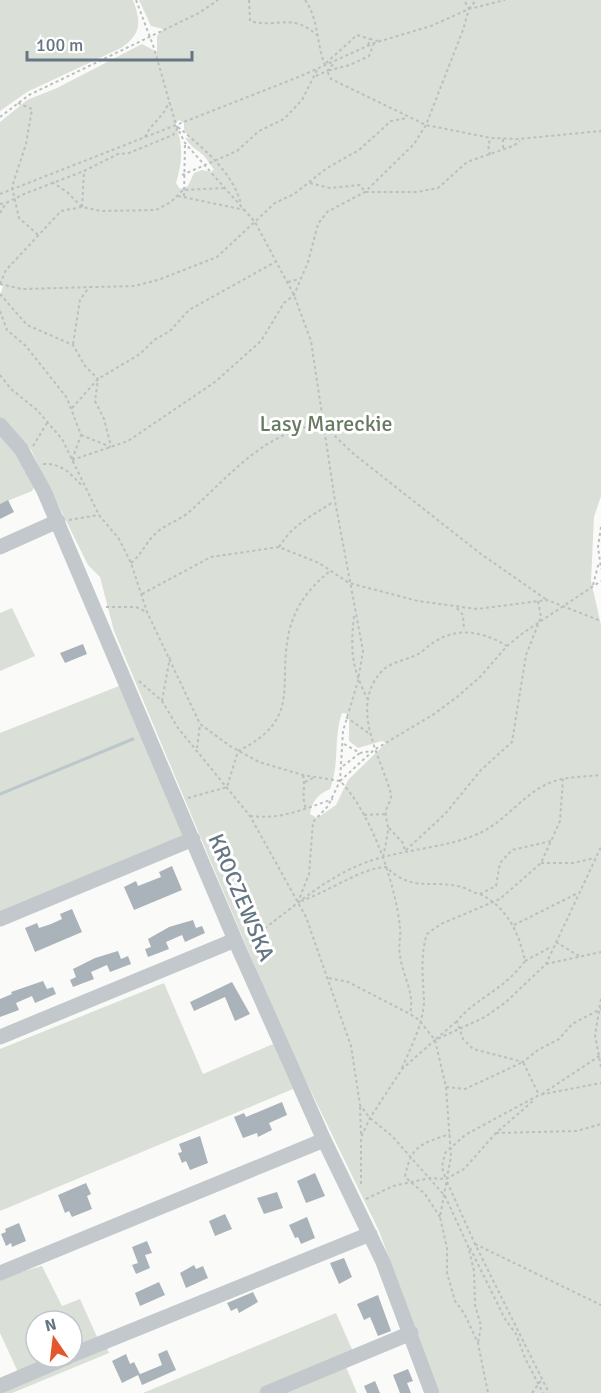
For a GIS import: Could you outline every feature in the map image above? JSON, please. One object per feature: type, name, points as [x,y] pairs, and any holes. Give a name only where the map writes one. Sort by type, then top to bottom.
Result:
[{"type":"street","name":"KROCZEWSKA","points":[[0,426],[24,453],[58,521],[236,943],[324,1140],[370,1234],[411,1333],[432,1393]]},
{"type":"street","points":[[0,547],[58,521]]},
{"type":"street","points":[[0,919],[194,839]]},
{"type":"street","points":[[0,1037],[236,943]]},
{"type":"street","points":[[0,1273],[324,1140]]},
{"type":"street","points":[[84,1350],[370,1234]]},
{"type":"street","points":[[267,1393],[411,1333]]},
{"type":"street","points":[[0,1386],[40,1369]]},
{"type":"path","points":[[136,0],[177,127],[185,143],[215,174],[224,188],[255,222],[294,295],[311,340],[318,375],[322,424],[363,651],[358,681],[346,717],[340,781],[333,799],[313,822],[309,874],[298,902]]},
{"type":"path","points":[[0,117],[18,103],[148,36],[199,13],[218,0]]},
{"type":"path","points":[[249,0],[250,21],[258,24],[283,21],[301,23],[317,35]]},
{"type":"path","points":[[305,0],[314,13],[324,65]]},
{"type":"path","points":[[464,0],[469,9]]},
{"type":"path","points":[[72,460],[128,441],[216,382],[261,341],[284,303],[294,295],[308,262],[318,224],[327,212],[365,192],[414,144],[426,125],[469,9],[476,0]]},
{"type":"path","points":[[0,194],[12,187],[76,166],[144,137],[177,127],[335,62],[374,43],[431,26],[469,9],[505,0]]},
{"type":"path","points":[[324,65],[337,51],[357,36],[381,41]]},
{"type":"path","points":[[368,46],[370,39]]},
{"type":"path","points":[[314,76],[350,66],[369,56],[374,43]]},
{"type":"path","points":[[327,71],[335,62]]},
{"type":"path","points":[[182,175],[237,152],[259,131],[289,116],[302,100],[318,68]]},
{"type":"path","points":[[327,71],[331,79],[339,85],[366,95],[426,125],[503,139],[601,131]]},
{"type":"path","points":[[144,137],[150,126],[163,117],[170,102]]},
{"type":"path","points":[[18,103],[32,109],[26,144],[12,187],[13,200],[19,218],[38,235]]},
{"type":"path","points":[[0,284],[21,289],[134,286],[158,280],[217,257],[275,203],[294,194],[327,168],[358,150],[391,122],[408,118]]},
{"type":"path","points":[[177,127],[215,160],[237,188],[242,207]]},
{"type":"path","points":[[0,204],[51,182],[84,171],[118,154],[129,153],[173,135],[177,127]]},
{"type":"path","points":[[490,138],[488,145],[490,155]]},
{"type":"path","points":[[503,139],[503,150]]},
{"type":"path","points":[[365,192],[417,192],[438,188],[467,162],[503,150],[522,139]]},
{"type":"path","points":[[184,196],[182,175],[185,143]]},
{"type":"path","points":[[215,174],[219,167]]},
{"type":"path","points":[[82,207],[84,171]]},
{"type":"path","points":[[51,182],[67,192],[82,207]]},
{"type":"path","points":[[310,183],[330,188],[360,185],[365,192]]},
{"type":"path","points":[[98,379],[85,366],[73,345],[27,325],[0,294],[0,284],[6,270],[61,211],[82,207],[101,211],[156,210],[171,202],[183,190],[224,188]]},
{"type":"path","points":[[176,196],[245,210]]},
{"type":"path","points":[[0,213],[6,203]]},
{"type":"path","points":[[72,408],[98,379],[140,354],[154,340],[170,331],[189,310],[277,261]]},
{"type":"path","points":[[1,269],[6,270]]},
{"type":"path","points":[[288,282],[300,279]]},
{"type":"path","points":[[73,345],[80,300],[89,287]]},
{"type":"path","points":[[0,311],[1,322],[26,346],[72,408],[81,435],[72,460]]},
{"type":"path","points":[[0,375],[62,440],[99,515],[119,539],[131,563],[147,612],[200,724],[238,751],[260,762],[303,775],[340,781],[364,815],[386,867],[400,929],[400,956],[413,1000],[410,1014]]},
{"type":"path","points":[[98,379],[95,401],[104,419],[111,447]]},
{"type":"path","points":[[24,453],[39,439],[48,423]]},
{"type":"path","points":[[131,563],[142,555],[154,535],[190,511],[238,464],[266,443],[296,430],[322,424]]},
{"type":"path","points":[[322,424],[355,455],[481,554],[561,608],[601,621]]},
{"type":"path","points":[[81,435],[111,447]]},
{"type":"path","points":[[33,468],[53,464],[69,471],[85,489]]},
{"type":"path","points":[[279,547],[288,532],[310,515],[335,501]]},
{"type":"path","points":[[58,521],[99,515]]},
{"type":"path","points":[[601,527],[597,547],[601,569]]},
{"type":"path","points":[[141,595],[211,557],[279,547],[299,554],[349,583],[418,601],[467,608],[547,600]]},
{"type":"path","points":[[593,586],[599,562]]},
{"type":"path","points":[[227,787],[238,751],[254,743],[281,712],[286,692],[286,650],[298,606],[314,584],[330,571]]},
{"type":"path","points":[[340,781],[374,750],[434,714],[456,697],[480,677],[507,646],[601,581]]},
{"type":"path","points":[[405,851],[445,814],[482,770],[512,742],[525,655],[539,624],[538,601]]},
{"type":"path","points":[[94,607],[136,607],[147,612]]},
{"type":"path","points":[[457,607],[463,615],[464,630]]},
{"type":"path","points":[[463,615],[467,608]]},
{"type":"path","points":[[355,613],[351,649],[358,681],[368,700]]},
{"type":"path","points":[[383,856],[388,827],[386,814],[391,796],[370,734],[368,700],[374,683],[381,672],[392,664],[409,659],[431,644],[464,630],[491,636],[507,646]]},
{"type":"path","points":[[162,701],[170,657]]},
{"type":"path","points":[[122,672],[127,670],[162,701],[178,728],[250,816],[298,902],[329,978],[351,1046],[360,1105],[360,1186],[356,1204]]},
{"type":"path","points":[[346,717],[370,734]]},
{"type":"path","points":[[197,750],[200,724]]},
{"type":"path","points":[[342,744],[360,753]]},
{"type":"path","points":[[342,767],[360,753],[374,750]]},
{"type":"path","points":[[303,775],[305,782],[302,799],[306,809]]},
{"type":"path","points":[[236,943],[328,880],[383,856],[481,833],[507,817],[546,784],[563,779],[601,775]]},
{"type":"path","points":[[305,782],[315,777]]},
{"type":"path","points":[[402,1070],[424,1000],[422,976],[427,934],[441,924],[492,903],[519,885],[541,863],[560,820],[563,779]]},
{"type":"path","points":[[178,803],[199,793],[214,792],[227,787]]},
{"type":"path","points":[[250,816],[271,819],[333,799]]},
{"type":"path","points":[[364,815],[386,814]]},
{"type":"path","points":[[388,827],[403,843],[405,851]]},
{"type":"path","points":[[480,894],[496,886],[500,863],[512,850],[551,841]]},
{"type":"path","points":[[435,1040],[485,1017],[506,1002],[546,964],[577,893],[601,847]]},
{"type":"path","points":[[541,863],[573,863],[597,858]]},
{"type":"path","points":[[298,902],[326,893],[365,870],[386,867],[403,881],[413,884],[461,887],[480,894],[514,926],[525,961]]},
{"type":"path","points":[[514,926],[577,893]]},
{"type":"path","points":[[555,941],[579,956]]},
{"type":"path","points":[[361,1137],[370,1118],[402,1070],[472,1007],[501,988],[525,961],[553,946]]},
{"type":"path","points":[[546,964],[601,952]]},
{"type":"path","points":[[329,978],[348,982],[410,1014],[419,1020],[435,1040],[446,1087],[451,1148],[440,1217]]},
{"type":"path","points":[[601,999],[597,1011],[597,1057],[601,1067]]},
{"type":"path","points":[[446,1087],[465,1089],[523,1062],[538,1050],[559,1039],[572,1024],[601,1009]]},
{"type":"path","points":[[457,1021],[458,1031],[473,1049],[523,1062],[539,1095]]},
{"type":"path","points":[[549,1393],[475,1244],[446,1179],[443,1159],[465,1135],[539,1095],[601,1055]]},
{"type":"path","points":[[356,1204],[393,1186],[430,1179],[446,1179],[464,1169],[496,1132],[539,1095],[601,1083]]},
{"type":"path","points":[[360,1105],[370,1118],[392,1136],[445,1196],[543,1393]]},
{"type":"path","points":[[496,1132],[577,1131],[601,1124]]},
{"type":"path","points":[[450,1134],[421,1145],[409,1156],[405,1177],[425,1194],[440,1217],[447,1248],[449,1284],[455,1301],[464,1312],[478,1343],[488,1393]]},
{"type":"path","points":[[475,1244],[601,1305]]},
{"type":"path","points":[[468,1246],[474,1271],[475,1305],[481,1326],[478,1343]]},
{"type":"path","points":[[529,1364],[531,1358]]},
{"type":"path","points":[[532,1393],[537,1382],[542,1379]]},
{"type":"green space","points":[[0,0],[133,0],[138,27],[133,38],[121,48],[27,92],[0,111]]},
{"type":"green space","name":"Lasy Mareckie","points":[[139,0],[601,0],[601,496],[594,517],[591,581],[601,625],[601,1393],[440,1393],[379,1231],[284,1036],[114,631],[100,577],[88,565],[31,450],[0,419],[0,296],[3,286],[0,281],[0,122],[27,100],[57,88],[142,44],[157,52],[157,36],[163,29],[151,26]],"holes":[[[179,120],[184,123],[184,130],[190,139],[185,137],[191,146],[204,156],[214,169],[211,172],[202,170],[194,173],[188,186],[180,189],[176,183],[180,169],[181,146],[175,125]],[[342,713],[349,714],[349,741],[358,748],[382,741],[386,743],[348,780],[336,805],[317,818],[310,814],[311,809],[316,798],[330,789],[333,780]]]},
{"type":"green space","points":[[0,432],[12,445],[36,484],[32,491],[0,504]]},
{"type":"green space","points":[[12,608],[35,656],[0,671],[0,613]]},
{"type":"green space","points":[[119,686],[186,834],[0,912],[0,733]]},
{"type":"green space","points":[[164,983],[203,1074],[273,1044],[293,1089],[0,1211],[0,1049]]},
{"type":"green space","points":[[42,1266],[62,1306],[80,1299],[98,1339],[84,1345],[84,1309],[24,1309],[25,1369],[18,1372],[0,1333],[0,1278]]},
{"type":"green space","points":[[336,1313],[354,1354],[259,1393],[143,1393]]},
{"type":"green space","points":[[106,1345],[109,1353],[84,1363],[84,1355]]},
{"type":"green space","points":[[346,1367],[357,1393],[284,1393]]},
{"type":"green space","points":[[53,1369],[70,1369],[12,1393],[0,1393]]},
{"type":"building","points":[[8,500],[14,512],[0,519],[0,504]]},
{"type":"building","points":[[83,644],[87,654],[65,663],[60,653]]},
{"type":"building","points":[[172,866],[182,890],[134,910],[124,887],[136,881],[138,886],[161,877],[159,872]]},
{"type":"building","points":[[72,909],[82,932],[35,952],[25,928],[37,923],[39,928],[51,924],[62,919],[60,914]]},
{"type":"building","points":[[193,920],[196,928],[202,926],[205,933],[185,942],[182,935],[166,942],[169,949],[148,957],[145,949],[151,947],[148,939],[169,927]]},
{"type":"building","points":[[118,951],[121,959],[128,956],[131,964],[110,972],[107,965],[91,972],[94,979],[73,987],[70,980],[76,977],[73,969],[95,958]]},
{"type":"building","points":[[43,981],[47,989],[53,987],[56,994],[35,1003],[32,996],[16,1003],[19,1010],[0,1017],[0,999],[12,994],[11,992]]},
{"type":"building","points":[[232,982],[250,1014],[235,1021],[225,997],[194,1011],[190,1002]]},
{"type":"building","points":[[282,1102],[287,1115],[269,1123],[272,1130],[258,1137],[257,1133],[243,1138],[234,1117],[244,1113],[246,1117]]},
{"type":"building","points":[[200,1136],[208,1163],[190,1170],[186,1161],[182,1163],[178,1153],[182,1152],[179,1144]]},
{"type":"building","points":[[315,1173],[325,1196],[306,1203],[297,1181]]},
{"type":"building","points":[[86,1183],[91,1194],[87,1196],[92,1209],[72,1217],[69,1211],[65,1213],[58,1195]]},
{"type":"building","points":[[277,1192],[283,1208],[264,1214],[257,1198]]},
{"type":"building","points":[[225,1214],[232,1229],[215,1236],[209,1221]]},
{"type":"building","points":[[307,1217],[315,1238],[301,1244],[298,1237],[295,1238],[289,1225]]},
{"type":"building","points":[[19,1223],[26,1241],[12,1247],[11,1243],[6,1246],[1,1234],[6,1232],[5,1229]]},
{"type":"building","points":[[147,1241],[152,1253],[145,1255],[150,1268],[136,1274],[132,1265],[138,1263],[132,1247]]},
{"type":"building","points":[[344,1258],[352,1277],[339,1284],[330,1263]]},
{"type":"building","points":[[194,1265],[196,1269],[203,1266],[208,1278],[186,1288],[180,1273]]},
{"type":"building","points":[[159,1282],[165,1295],[140,1306],[135,1293]]},
{"type":"building","points":[[253,1292],[258,1302],[239,1313],[237,1308],[231,1311],[227,1303]]},
{"type":"building","points":[[378,1295],[391,1331],[378,1336],[370,1317],[364,1320],[357,1304]]},
{"type":"building","points":[[167,1350],[176,1370],[142,1385],[138,1375],[162,1365],[158,1354]]},
{"type":"building","points":[[126,1354],[130,1364],[134,1362],[140,1374],[122,1383],[112,1361]]},
{"type":"building","points":[[408,1369],[413,1381],[407,1383],[411,1393],[400,1393],[393,1375]]},
{"type":"building","points":[[375,1381],[380,1393],[367,1393],[364,1386]]},
{"type":"waterway","points":[[0,794],[133,739]]}]
